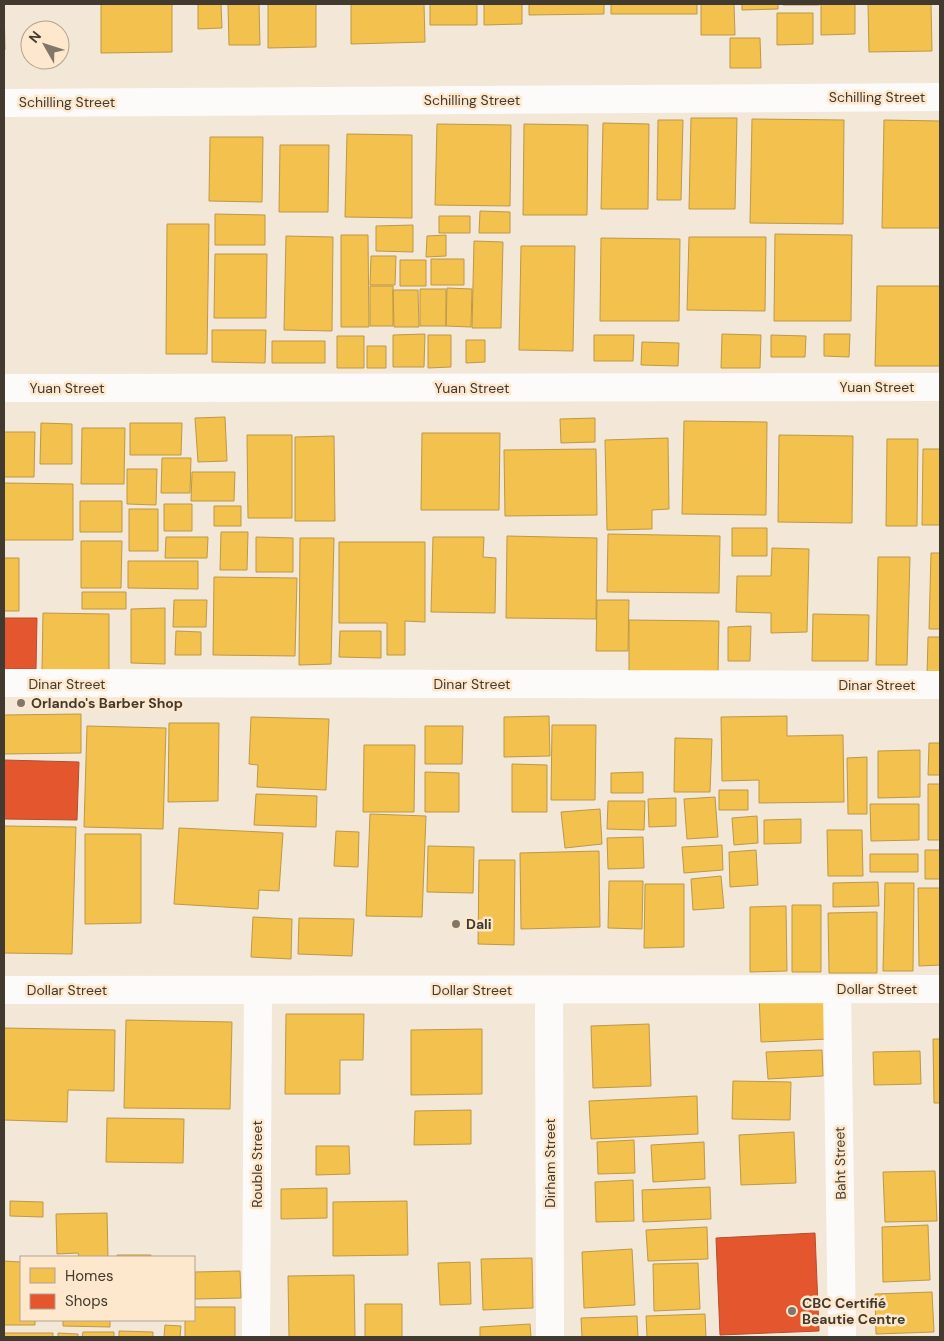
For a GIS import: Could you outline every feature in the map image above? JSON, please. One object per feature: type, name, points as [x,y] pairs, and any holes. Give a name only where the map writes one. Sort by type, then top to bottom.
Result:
[{"type":"street","name":"Schilling Street","points":[[4,103],[940,97]]},
{"type":"street","name":"Yuan Street","points":[[4,388],[940,387]]},
{"type":"street","name":"Dinar Street","points":[[4,683],[940,685]]},
{"type":"street","name":"Baht Street","points":[[837,989],[842,1337]]},
{"type":"street","name":"Dollar Street","points":[[4,990],[940,989]]},
{"type":"street","name":"Rouble Street","points":[[256,1337],[258,990]]},
{"type":"street","name":"Dirham Street","points":[[549,990],[550,1337]]},
{"type":"building: Homes","points":[[4,4],[5,50],[4,50]]},
{"type":"building: Homes","points":[[101,4],[172,4],[172,52],[101,53]]},
{"type":"building: Homes","points":[[198,4],[221,4],[222,28],[198,29]]},
{"type":"building: Homes","points":[[228,4],[259,4],[260,45],[229,45]]},
{"type":"building: Homes","points":[[268,4],[316,4],[316,47],[268,48]]},
{"type":"building: Homes","points":[[351,4],[424,4],[425,42],[351,44]]},
{"type":"building: Homes","points":[[430,4],[477,4],[477,25],[430,25]]},
{"type":"building: Homes","points":[[484,4],[522,4],[522,24],[484,25]]},
{"type":"building: Homes","points":[[529,4],[604,4],[604,14],[529,15]]},
{"type":"building: Homes","points":[[611,4],[697,4],[697,14],[611,14]]},
{"type":"building: Homes","points":[[701,4],[734,4],[735,35],[701,35]]},
{"type":"building: Homes","points":[[742,4],[778,4],[778,9],[742,10]]},
{"type":"building: Homes","points":[[819,4],[819,5],[783,5]]},
{"type":"building: Homes","points":[[821,4],[855,4],[855,34],[821,35]]},
{"type":"building: Homes","points":[[868,4],[931,4],[932,51],[869,52]]},
{"type":"building: Homes","points":[[777,13],[813,13],[813,44],[777,45]]},
{"type":"building: Homes","points":[[730,38],[760,38],[761,68],[730,68]]},
{"type":"building: Homes","points":[[691,118],[737,118],[735,209],[689,209]]},
{"type":"building: Homes","points":[[752,119],[844,120],[843,224],[750,223]]},
{"type":"building: Homes","points":[[658,120],[683,120],[681,200],[657,200]]},
{"type":"building: Homes","points":[[884,120],[940,121],[940,228],[882,228]]},
{"type":"building: Homes","points":[[603,123],[649,124],[648,209],[601,209]]},
{"type":"building: Homes","points":[[437,124],[511,125],[510,206],[435,205]]},
{"type":"building: Homes","points":[[524,124],[588,125],[587,215],[523,215]]},
{"type":"building: Homes","points":[[347,134],[412,135],[412,218],[345,217]]},
{"type":"building: Homes","points":[[210,137],[263,137],[262,202],[209,201]]},
{"type":"building: Homes","points":[[280,145],[329,145],[328,212],[279,212]]},
{"type":"building: Homes","points":[[480,211],[510,212],[510,233],[479,233]]},
{"type":"building: Homes","points":[[215,214],[265,215],[265,245],[215,245]]},
{"type":"building: Homes","points":[[439,216],[470,216],[470,233],[439,233]]},
{"type":"building: Homes","points":[[167,224],[209,224],[207,354],[166,354]]},
{"type":"building: Homes","points":[[413,225],[413,252],[376,251],[376,226]]},
{"type":"building: Homes","points":[[775,234],[852,235],[851,321],[774,321]]},
{"type":"building: Homes","points":[[341,235],[368,235],[369,327],[341,327]]},
{"type":"building: Homes","points":[[446,235],[446,256],[426,257],[427,236]]},
{"type":"building: Homes","points":[[286,236],[333,237],[332,331],[284,330]]},
{"type":"building: Homes","points":[[689,237],[766,237],[765,311],[687,310]]},
{"type":"building: Homes","points":[[601,238],[680,239],[679,321],[600,321]]},
{"type":"building: Homes","points":[[474,241],[503,242],[501,328],[472,328]]},
{"type":"building: Homes","points":[[521,246],[575,246],[573,351],[519,350]]},
{"type":"building: Homes","points":[[215,254],[267,254],[266,318],[214,318]]},
{"type":"building: Homes","points":[[371,256],[396,256],[395,285],[370,285]]},
{"type":"building: Homes","points":[[431,259],[464,259],[464,285],[431,285]]},
{"type":"building: Homes","points":[[400,260],[426,260],[426,286],[400,286]]},
{"type":"building: Homes","points":[[370,286],[393,286],[393,326],[370,326]]},
{"type":"building: Homes","points":[[877,286],[940,286],[940,366],[875,366]]},
{"type":"building: Homes","points":[[447,288],[472,289],[471,327],[446,326]]},
{"type":"building: Homes","points":[[420,289],[446,289],[446,326],[420,326]]},
{"type":"building: Homes","points":[[393,290],[418,290],[419,327],[394,327]]},
{"type":"building: Homes","points":[[212,330],[266,330],[265,363],[212,362]]},
{"type":"building: Homes","points":[[425,334],[424,367],[393,367],[393,335]]},
{"type":"building: Homes","points":[[722,334],[761,335],[760,368],[721,368]]},
{"type":"building: Homes","points":[[824,334],[850,334],[849,357],[824,356]]},
{"type":"building: Homes","points":[[428,335],[451,335],[451,367],[428,368]]},
{"type":"building: Homes","points":[[594,335],[634,335],[633,361],[594,361]]},
{"type":"building: Homes","points":[[771,335],[806,336],[805,357],[771,357]]},
{"type":"building: Homes","points":[[337,336],[364,336],[364,368],[337,368]]},
{"type":"building: Homes","points":[[466,340],[485,340],[485,362],[466,363]]},
{"type":"building: Homes","points":[[272,341],[325,341],[325,363],[272,363]]},
{"type":"building: Homes","points":[[642,342],[679,343],[678,366],[641,365]]},
{"type":"building: Homes","points":[[367,346],[386,346],[386,368],[367,368]]},
{"type":"building: Homes","points":[[225,417],[227,461],[198,462],[195,418]]},
{"type":"building: Homes","points":[[595,418],[595,442],[561,443],[560,419]]},
{"type":"building: Homes","points":[[684,421],[767,422],[766,515],[682,514]]},
{"type":"building: Homes","points":[[41,423],[72,424],[72,464],[40,464]]},
{"type":"building: Homes","points":[[130,423],[182,423],[181,455],[130,455]]},
{"type":"building: Homes","points":[[82,428],[125,428],[124,484],[81,484]]},
{"type":"building: Homes","points":[[4,432],[35,432],[34,477],[4,477]]},
{"type":"building: Homes","points":[[422,433],[500,433],[499,510],[421,510]]},
{"type":"building: Homes","points":[[247,435],[292,435],[292,518],[248,518]]},
{"type":"building: Homes","points":[[779,435],[853,436],[852,523],[778,522]]},
{"type":"building: Homes","points":[[334,436],[335,521],[295,521],[295,437]]},
{"type":"building: Homes","points":[[668,438],[669,509],[652,510],[652,529],[607,530],[605,440]]},
{"type":"building: Homes","points":[[887,439],[918,439],[917,526],[886,526]]},
{"type":"building: Homes","points":[[596,449],[597,515],[505,516],[504,450]]},
{"type":"building: Homes","points":[[923,449],[940,449],[940,525],[922,525]]},
{"type":"building: Homes","points":[[162,458],[191,458],[190,493],[161,493]]},
{"type":"building: Homes","points":[[127,469],[157,469],[156,505],[127,504]]},
{"type":"building: Homes","points":[[192,472],[235,472],[234,501],[191,501]]},
{"type":"building: Homes","points":[[4,483],[73,484],[73,540],[4,540]]},
{"type":"building: Homes","points":[[80,501],[122,501],[122,532],[80,532]]},
{"type":"building: Homes","points":[[164,504],[192,504],[192,531],[164,531]]},
{"type":"building: Homes","points":[[214,506],[241,506],[241,526],[214,526]]},
{"type":"building: Homes","points":[[129,509],[158,509],[158,551],[129,551]]},
{"type":"building: Homes","points":[[732,528],[767,528],[767,556],[732,556]]},
{"type":"building: Homes","points":[[221,532],[248,532],[247,570],[220,570]]},
{"type":"building: Homes","points":[[608,534],[720,536],[719,593],[607,592]]},
{"type":"building: Homes","points":[[507,536],[597,538],[596,619],[506,618]]},
{"type":"building: Homes","points":[[166,537],[208,537],[207,558],[165,558]]},
{"type":"building: Homes","points":[[256,537],[293,538],[293,572],[256,572]]},
{"type":"building: Homes","points":[[433,537],[484,537],[483,557],[496,558],[495,613],[431,612]]},
{"type":"building: Homes","points":[[300,538],[334,538],[331,664],[299,665]]},
{"type":"building: Homes","points":[[81,541],[122,541],[121,588],[81,588]]},
{"type":"building: Homes","points":[[339,542],[425,542],[425,622],[405,621],[405,655],[387,655],[387,623],[339,623]]},
{"type":"building: Homes","points":[[772,548],[809,549],[807,632],[771,633],[771,613],[736,612],[737,576],[771,576]]},
{"type":"building: Homes","points":[[931,553],[940,553],[940,629],[929,629]]},
{"type":"building: Homes","points":[[878,557],[910,557],[907,665],[876,665]]},
{"type":"building: Homes","points":[[4,558],[19,558],[19,611],[4,611]]},
{"type":"building: Homes","points":[[128,561],[198,561],[198,589],[128,588]]},
{"type":"building: Homes","points":[[214,577],[297,578],[295,656],[213,655]]},
{"type":"building: Homes","points":[[82,592],[126,592],[126,609],[82,609]]},
{"type":"building: Homes","points":[[174,600],[207,600],[206,627],[173,627]]},
{"type":"building: Homes","points":[[597,600],[629,600],[628,651],[596,651]]},
{"type":"building: Homes","points":[[165,608],[165,664],[131,663],[131,609]]},
{"type":"building: Homes","points":[[43,613],[109,614],[109,671],[42,670]]},
{"type":"building: Homes","points":[[813,614],[869,615],[868,661],[812,661]]},
{"type":"building: Homes","points":[[629,620],[719,621],[718,673],[629,672]]},
{"type":"building: Homes","points":[[751,626],[750,661],[728,661],[728,627]]},
{"type":"building: Homes","points":[[176,631],[201,632],[201,655],[175,655]]},
{"type":"building: Homes","points":[[340,631],[381,631],[381,658],[339,657]]},
{"type":"building: Homes","points":[[928,637],[940,637],[940,677],[927,677]]},
{"type":"building: Homes","points":[[81,714],[81,753],[4,754],[4,715]]},
{"type":"building: Homes","points":[[549,716],[550,756],[504,757],[504,717]]},
{"type":"building: Homes","points":[[787,716],[787,736],[843,735],[844,802],[759,803],[759,780],[722,781],[721,717]]},
{"type":"building: Homes","points":[[251,717],[329,719],[326,790],[257,787],[258,765],[249,764]]},
{"type":"building: Homes","points":[[169,723],[219,723],[218,801],[168,802]]},
{"type":"building: Homes","points":[[552,725],[596,725],[595,800],[551,800]]},
{"type":"building: Homes","points":[[87,726],[166,728],[163,829],[84,827]]},
{"type":"building: Homes","points":[[425,726],[463,726],[462,764],[425,764]]},
{"type":"building: Homes","points":[[675,738],[712,739],[710,792],[674,792]]},
{"type":"building: Homes","points":[[929,743],[940,743],[940,775],[928,775]]},
{"type":"building: Homes","points":[[364,745],[415,745],[414,812],[363,812]]},
{"type":"building: Homes","points":[[920,750],[920,797],[878,798],[878,751]]},
{"type":"building: Homes","points":[[867,757],[867,814],[848,814],[847,758]]},
{"type":"building: Homes","points":[[512,764],[547,765],[547,812],[512,812]]},
{"type":"building: Homes","points":[[425,772],[459,773],[459,812],[425,812]]},
{"type":"building: Homes","points":[[643,772],[643,793],[611,793],[611,773]]},
{"type":"building: Homes","points":[[928,784],[940,784],[940,840],[928,840]]},
{"type":"building: Homes","points":[[719,790],[748,790],[748,810],[719,810]]},
{"type":"building: Homes","points":[[256,794],[317,796],[316,827],[254,825]]},
{"type":"building: Homes","points":[[715,797],[718,837],[687,839],[684,799]]},
{"type":"building: Homes","points":[[676,798],[676,826],[649,827],[648,799]]},
{"type":"building: Homes","points":[[608,801],[645,801],[644,830],[607,829]]},
{"type":"building: Homes","points":[[870,804],[919,804],[919,840],[871,841]]},
{"type":"building: Homes","points":[[600,809],[602,844],[565,848],[561,812]]},
{"type":"building: Homes","points":[[370,814],[426,816],[422,917],[366,916]]},
{"type":"building: Homes","points":[[757,816],[758,843],[734,845],[732,818]]},
{"type":"building: Homes","points":[[801,819],[801,843],[764,844],[764,820]]},
{"type":"building: Homes","points":[[4,826],[76,827],[72,954],[4,953]]},
{"type":"building: Homes","points":[[179,828],[283,833],[279,891],[259,890],[258,909],[174,904]]},
{"type":"building: Homes","points":[[827,830],[862,830],[863,876],[828,876]]},
{"type":"building: Homes","points":[[336,831],[359,832],[358,867],[334,866]]},
{"type":"building: Homes","points":[[85,834],[141,834],[141,923],[85,924]]},
{"type":"building: Homes","points":[[643,837],[644,868],[608,869],[607,838]]},
{"type":"building: Homes","points":[[722,845],[723,870],[684,873],[682,847]]},
{"type":"building: Homes","points":[[428,846],[474,847],[473,893],[427,892]]},
{"type":"building: Homes","points":[[756,850],[758,885],[730,887],[729,852]]},
{"type":"building: Homes","points":[[925,850],[940,850],[940,879],[925,879]]},
{"type":"building: Homes","points":[[599,851],[600,927],[521,929],[520,853]]},
{"type":"building: Homes","points":[[870,854],[918,854],[918,872],[870,872]]},
{"type":"building: Homes","points":[[479,860],[515,860],[514,945],[478,944]]},
{"type":"building: Homes","points":[[721,876],[724,908],[693,910],[691,879]]},
{"type":"building: Homes","points":[[609,881],[643,881],[642,929],[608,928]]},
{"type":"building: Homes","points":[[878,882],[879,906],[833,907],[833,883]]},
{"type":"building: Homes","points":[[885,883],[914,883],[913,971],[883,971]]},
{"type":"building: Homes","points":[[645,884],[684,884],[684,947],[644,948]]},
{"type":"building: Homes","points":[[918,888],[940,888],[940,965],[919,966]]},
{"type":"building: Homes","points":[[792,905],[821,905],[821,972],[792,972]]},
{"type":"building: Homes","points":[[786,906],[787,971],[750,972],[750,907]]},
{"type":"building: Homes","points":[[877,912],[877,973],[829,973],[828,913]]},
{"type":"building: Homes","points":[[253,917],[292,919],[291,959],[251,957]]},
{"type":"building: Homes","points":[[299,918],[354,919],[352,956],[298,954]]},
{"type":"building: Homes","points":[[826,993],[829,1039],[761,1042],[759,995]]},
{"type":"building: Homes","points":[[286,1014],[364,1014],[363,1060],[340,1060],[340,1094],[285,1094]]},
{"type":"building: Homes","points":[[126,1020],[232,1022],[230,1109],[124,1108]]},
{"type":"building: Homes","points":[[649,1024],[651,1086],[593,1088],[591,1026]]},
{"type":"building: Homes","points":[[4,1028],[115,1030],[114,1091],[68,1090],[67,1122],[4,1120]]},
{"type":"building: Homes","points":[[482,1029],[482,1094],[411,1095],[411,1030]]},
{"type":"building: Homes","points":[[933,1039],[940,1039],[940,1103],[934,1103]]},
{"type":"building: Homes","points":[[822,1050],[823,1076],[768,1079],[766,1052]]},
{"type":"building: Homes","points":[[920,1051],[921,1084],[874,1085],[873,1052]]},
{"type":"building: Homes","points":[[733,1081],[791,1082],[790,1120],[732,1119]]},
{"type":"building: Homes","points":[[697,1096],[698,1134],[591,1139],[589,1101]]},
{"type":"building: Homes","points":[[471,1110],[471,1144],[414,1145],[415,1111]]},
{"type":"building: Homes","points":[[107,1118],[184,1119],[183,1163],[106,1162]]},
{"type":"building: Homes","points":[[794,1132],[796,1183],[741,1185],[739,1135]]},
{"type":"building: Homes","points":[[634,1140],[635,1173],[598,1174],[597,1142]]},
{"type":"building: Homes","points":[[704,1142],[705,1179],[653,1182],[651,1145]]},
{"type":"building: Homes","points":[[316,1146],[349,1146],[350,1174],[316,1175]]},
{"type":"building: Homes","points":[[935,1171],[937,1221],[885,1222],[883,1172]]},
{"type":"building: Homes","points":[[633,1180],[634,1221],[596,1222],[595,1182]]},
{"type":"building: Homes","points":[[710,1187],[711,1219],[643,1222],[642,1190]]},
{"type":"building: Homes","points":[[327,1188],[327,1218],[281,1219],[281,1189]]},
{"type":"building: Homes","points":[[10,1201],[43,1202],[43,1217],[10,1216]]},
{"type":"building: Homes","points":[[407,1201],[408,1255],[333,1256],[333,1202]]},
{"type":"building: Homes","points":[[107,1213],[108,1256],[79,1256],[78,1253],[57,1254],[56,1214]]},
{"type":"building: Homes","points":[[928,1225],[930,1280],[883,1282],[882,1227]]},
{"type":"building: Homes","points":[[707,1227],[708,1259],[648,1261],[646,1230]]},
{"type":"building: Homes","points":[[632,1249],[635,1305],[584,1308],[582,1252]]},
{"type":"building: Homes","points":[[117,1255],[151,1255],[151,1256]]},
{"type":"building: Homes","points":[[532,1258],[533,1308],[483,1310],[481,1259]]},
{"type":"building: Homes","points":[[4,1261],[20,1262],[20,1321],[35,1321],[35,1325],[4,1325]]},
{"type":"building: Homes","points":[[470,1262],[471,1304],[440,1305],[438,1263]]},
{"type":"building: Homes","points":[[698,1263],[700,1309],[654,1311],[653,1264]]},
{"type":"building: Homes","points":[[240,1271],[241,1298],[195,1299],[195,1272]]},
{"type":"building: Homes","points":[[354,1275],[355,1337],[289,1337],[288,1276]]},
{"type":"building: Homes","points":[[932,1292],[934,1332],[876,1334],[875,1294]]},
{"type":"building: Homes","points":[[365,1304],[402,1304],[402,1337],[365,1337]]},
{"type":"building: Homes","points":[[195,1307],[235,1307],[235,1337],[185,1337],[185,1321],[195,1321]]},
{"type":"building: Homes","points":[[705,1314],[706,1337],[647,1337],[646,1316]]},
{"type":"building: Homes","points":[[637,1316],[638,1337],[582,1337],[581,1318]]},
{"type":"building: Homes","points":[[63,1321],[110,1321],[110,1327],[63,1326]]},
{"type":"building: Homes","points":[[530,1324],[531,1337],[480,1337],[480,1327]]},
{"type":"building: Homes","points":[[165,1325],[181,1326],[180,1337],[164,1337]]},
{"type":"building: Homes","points":[[119,1331],[153,1332],[153,1337],[119,1337]]},
{"type":"building: Homes","points":[[83,1332],[114,1332],[114,1337],[82,1337]]},
{"type":"building: Homes","points":[[4,1333],[53,1333],[53,1337],[4,1337]]},
{"type":"building: Homes","points":[[58,1333],[78,1334],[78,1337],[58,1337]]},
{"type":"building: Shops","points":[[4,618],[37,618],[36,669],[4,669]]},
{"type":"building: Shops","points":[[4,760],[79,762],[77,820],[4,819]]},
{"type":"building: Shops","points":[[815,1233],[819,1331],[720,1335],[716,1238]]},
{"type":"place","name":"Orlando's Barber Shop","points":[[21,703]]},
{"type":"place","name":"Dali","points":[[456,924]]},
{"type":"place","name":"CBC Certifié Beautie Centre","points":[[792,1311]]}]
